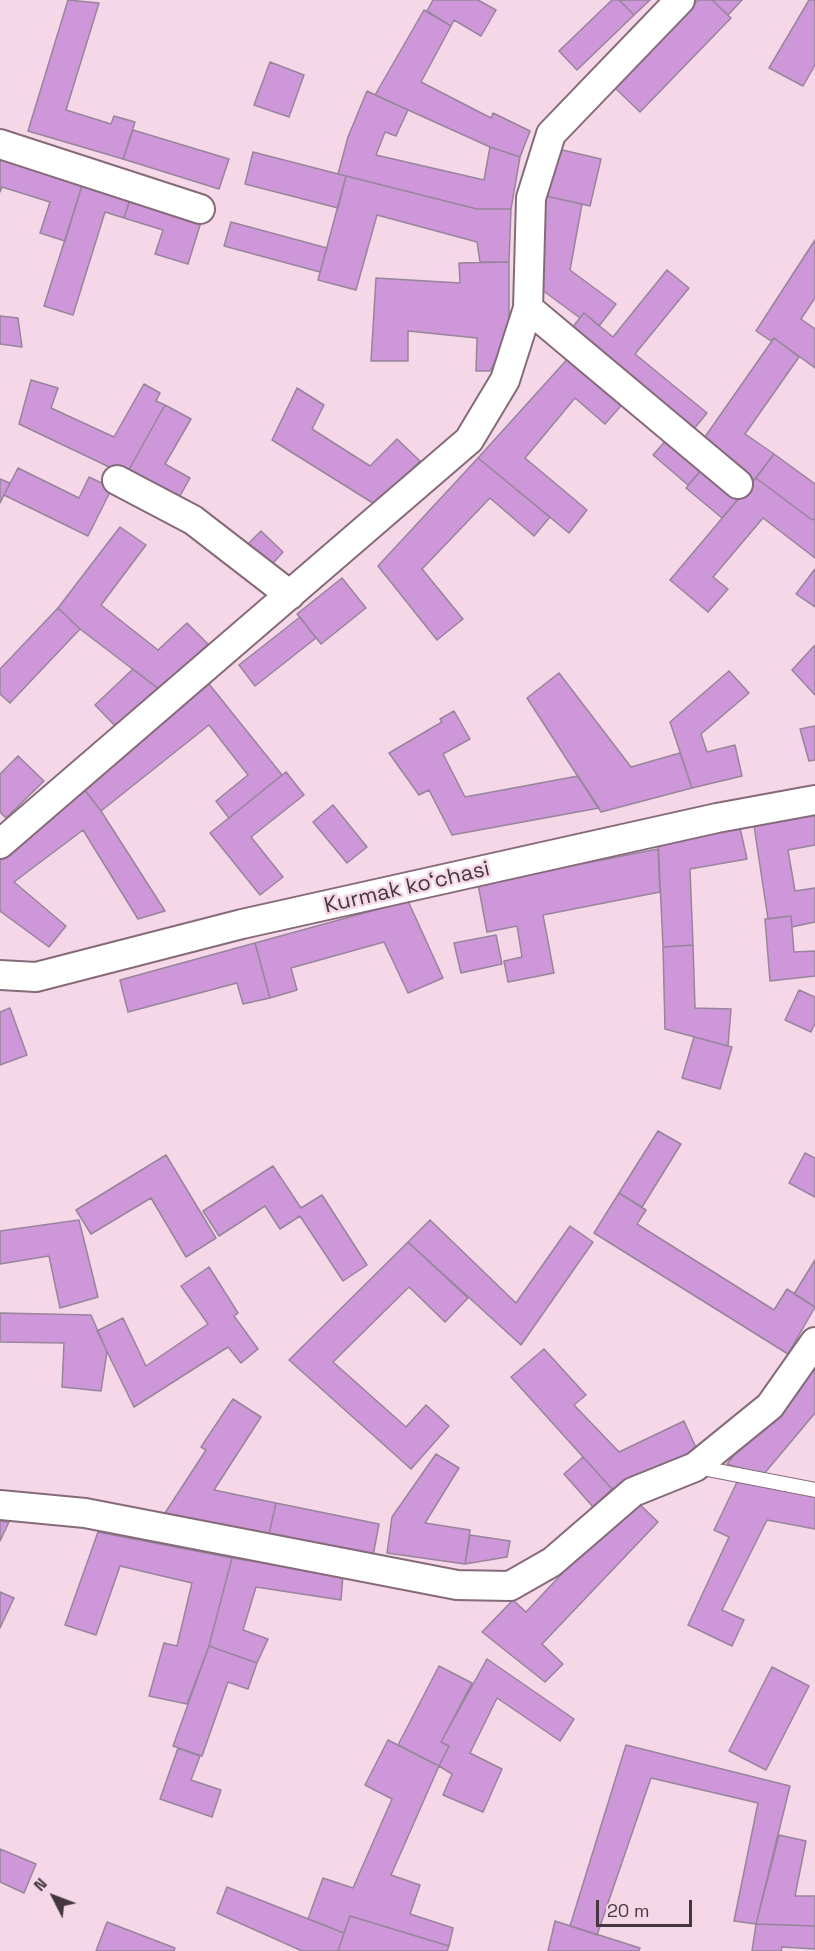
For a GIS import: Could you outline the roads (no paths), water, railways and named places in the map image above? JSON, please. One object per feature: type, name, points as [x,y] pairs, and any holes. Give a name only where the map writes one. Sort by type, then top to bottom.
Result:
[{"type":"street","points":[[0,844],[469,440],[505,380],[528,308],[531,198],[551,134],[680,0]]},
{"type":"street","points":[[0,144],[200,209]]},
{"type":"street","points":[[528,308],[738,484]]},
{"type":"street","points":[[117,480],[193,520],[290,595]]},
{"type":"street","name":"Kurmak koʻchasi","points":[[0,975],[36,977],[253,922],[717,818],[815,800]]},
{"type":"street","points":[[0,1505],[85,1513],[457,1585],[510,1586],[552,1562],[633,1492],[695,1467],[770,1406],[815,1342]]},
{"type":"lane","points":[[695,1467],[815,1490]]}]
